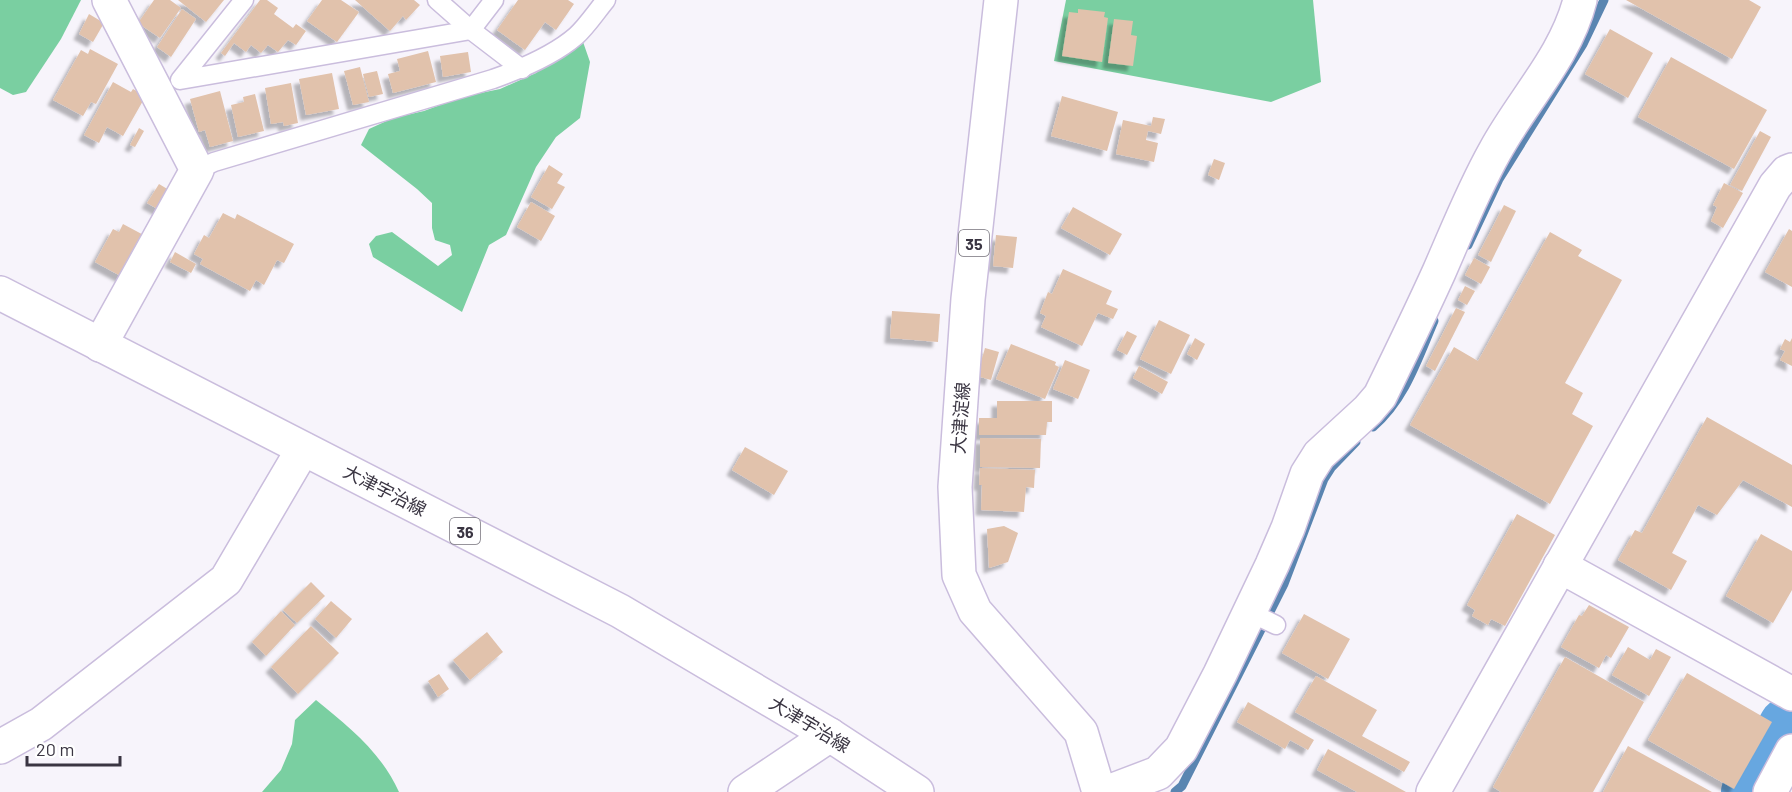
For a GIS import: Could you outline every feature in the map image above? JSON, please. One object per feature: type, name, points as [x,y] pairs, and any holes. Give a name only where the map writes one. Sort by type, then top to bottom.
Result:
[{"type":"street","points":[[100,345],[197,170],[168,85],[109,0]]},
{"type":"street","name":"大津淀線","points":[[1000,0],[967,310],[955,487],[959,574],[975,610],[1081,732],[1099,792]]},
{"type":"street","points":[[1108,792],[1158,773],[1181,749],[1220,674],[1261,618],[1284,537],[1307,474],[1319,455],[1380,396],[1439,272],[1476,186],[1495,150],[1563,42],[1576,17],[1581,0]]},
{"type":"street","points":[[1432,792],[1775,186],[1790,164]]},
{"type":"street","name":"大津宇治線","points":[[0,293],[620,611],[830,735],[917,792]]},
{"type":"street","points":[[0,747],[41,724],[226,580],[303,448]]},
{"type":"street","points":[[1560,566],[1792,694]]},
{"type":"street","points":[[746,792],[830,735]]},
{"type":"street","points":[[1770,792],[1792,752]]},
{"type":"lane","points":[[168,85],[244,0]]},
{"type":"lane","points":[[437,0],[471,30],[522,69]]},
{"type":"lane","points":[[168,85],[471,30],[494,0]]},
{"type":"lane","points":[[197,170],[214,162],[522,69],[576,36],[606,0]]},
{"type":"green space","points":[[0,0],[81,0],[61,39],[26,92],[13,95],[0,88]]},
{"type":"green space","points":[[1066,0],[1313,0],[1321,82],[1271,102],[1054,61]]},
{"type":"green space","points":[[582,39],[590,62],[580,118],[556,137],[536,167],[506,235],[489,245],[462,312],[373,257],[369,244],[376,236],[392,232],[438,266],[452,255],[450,245],[435,240],[432,228],[432,203],[361,145],[369,129],[393,118],[424,111],[461,97],[500,89],[536,73]]},
{"type":"green space","points":[[316,700],[374,752],[399,792],[262,792],[281,770],[292,744],[295,720]]},
{"type":"building","points":[[154,0],[170,0],[181,8],[160,38],[138,23]]},
{"type":"building","points":[[178,0],[224,0],[206,22]]},
{"type":"building","points":[[260,0],[267,0],[278,8],[274,14],[293,28],[296,24],[306,31],[296,45],[288,40],[278,52],[268,45],[261,53],[251,45],[246,52],[234,43],[225,56],[221,53]]},
{"type":"building","points":[[322,0],[341,0],[359,12],[337,42],[307,21]]},
{"type":"building","points":[[355,0],[414,0],[420,5],[406,20],[403,16],[390,31]]},
{"type":"building","points":[[518,0],[568,0],[574,4],[556,30],[545,22],[525,50],[497,30]]},
{"type":"building","points":[[1626,0],[1749,0],[1761,7],[1732,59]]},
{"type":"building","points":[[182,9],[196,19],[171,57],[157,47]]},
{"type":"building","points":[[1078,9],[1105,12],[1104,17],[1108,18],[1102,62],[1062,56],[1069,12],[1078,13]]},
{"type":"building","points":[[89,14],[104,23],[93,42],[79,34]]},
{"type":"building","points":[[1114,19],[1133,21],[1131,35],[1137,36],[1133,66],[1108,63]]},
{"type":"building","points":[[1610,29],[1653,53],[1628,98],[1585,74]]},
{"type":"building","points":[[90,49],[118,64],[96,104],[91,102],[83,116],[53,100],[81,50],[88,54]]},
{"type":"building","points":[[428,51],[436,82],[393,93],[388,74],[400,71],[397,59]]},
{"type":"building","points":[[468,52],[471,72],[443,77],[440,56]]},
{"type":"building","points":[[1671,57],[1767,110],[1734,169],[1638,117]]},
{"type":"building","points":[[360,67],[369,102],[353,105],[344,71]]},
{"type":"building","points":[[377,71],[383,94],[369,97],[363,74]]},
{"type":"building","points":[[332,73],[339,109],[306,115],[299,79]]},
{"type":"building","points":[[113,82],[131,92],[133,89],[144,95],[144,99],[123,136],[107,127],[99,143],[84,135]]},
{"type":"building","points":[[291,83],[298,123],[284,126],[283,122],[271,124],[265,88]]},
{"type":"building","points":[[220,91],[233,141],[210,147],[205,130],[199,132],[190,99]]},
{"type":"building","points":[[255,94],[264,131],[238,137],[231,105],[244,102],[243,97]]},
{"type":"building","points":[[1062,96],[1118,112],[1107,151],[1051,136]]},
{"type":"building","points":[[1153,117],[1165,119],[1161,134],[1148,131],[1146,140],[1158,143],[1154,162],[1116,154],[1123,120],[1151,126]]},
{"type":"building","points":[[139,128],[144,131],[135,147],[130,145]]},
{"type":"building","points":[[1760,131],[1771,137],[1742,191],[1730,185]]},
{"type":"building","points":[[1214,159],[1225,163],[1219,180],[1208,175]]},
{"type":"building","points":[[549,165],[563,174],[557,183],[565,187],[552,209],[531,197]]},
{"type":"building","points":[[1724,183],[1743,193],[1723,228],[1711,221],[1717,207],[1713,205]]},
{"type":"building","points":[[159,184],[174,193],[163,212],[147,203]]},
{"type":"building","points":[[531,202],[555,216],[541,241],[517,227]]},
{"type":"building","points":[[1504,205],[1516,211],[1491,262],[1478,255]]},
{"type":"building","points":[[1073,207],[1122,234],[1110,255],[1061,228]]},
{"type":"building","points":[[223,213],[235,219],[237,214],[294,244],[284,263],[277,260],[264,285],[256,280],[250,291],[200,264],[203,259],[194,254],[204,235],[209,238]]},
{"type":"building","points":[[123,224],[151,239],[128,280],[95,262],[113,229],[119,232]]},
{"type":"building","points":[[1789,229],[1792,231],[1792,287],[1765,272]]},
{"type":"building","points":[[1550,232],[1582,250],[1578,256],[1622,280],[1565,383],[1583,393],[1572,414],[1593,426],[1550,504],[1410,425],[1454,347],[1478,361]]},
{"type":"building","points":[[996,235],[1017,237],[1013,268],[993,266]]},
{"type":"building","points":[[175,252],[196,264],[191,273],[170,262]]},
{"type":"building","points":[[1474,258],[1490,267],[1481,284],[1465,275]]},
{"type":"building","points":[[1063,269],[1112,291],[1106,304],[1118,309],[1113,319],[1098,313],[1082,346],[1041,327],[1046,316],[1040,313],[1048,292],[1052,294]]},
{"type":"building","points":[[1465,286],[1475,291],[1467,305],[1458,300]]},
{"type":"building","points":[[1456,308],[1465,312],[1435,371],[1426,366]]},
{"type":"building","points":[[892,311],[940,314],[938,342],[890,338]]},
{"type":"building","points":[[1159,320],[1190,335],[1171,374],[1140,359]]},
{"type":"building","points":[[1127,331],[1137,336],[1127,355],[1117,350]]},
{"type":"building","points":[[1195,338],[1205,344],[1197,360],[1187,354]]},
{"type":"building","points":[[1792,338],[1792,366],[1780,360],[1785,351],[1780,349],[1785,339],[1790,342]]},
{"type":"building","points":[[1011,344],[1056,362],[1055,365],[1059,367],[1045,399],[996,379]]},
{"type":"building","points":[[985,348],[999,352],[991,380],[977,376]]},
{"type":"building","points":[[1065,360],[1090,370],[1078,399],[1053,389]]},
{"type":"building","points":[[1139,366],[1168,382],[1162,394],[1133,378]]},
{"type":"building","points":[[997,401],[1052,401],[1052,422],[1047,422],[1046,435],[979,435],[979,418],[997,418]]},
{"type":"building","points":[[1707,417],[1792,465],[1792,507],[1743,480],[1717,515],[1698,505],[1672,553],[1687,561],[1671,590],[1618,560],[1635,530],[1642,533]]},
{"type":"building","points":[[980,438],[1041,439],[1040,468],[980,467]]},
{"type":"building","points":[[745,447],[788,471],[774,495],[732,470]]},
{"type":"building","points":[[980,468],[1035,470],[1034,488],[1026,487],[1024,512],[981,510]]},
{"type":"building","points":[[1517,514],[1555,535],[1505,626],[1491,619],[1488,625],[1472,616],[1475,610],[1467,605]]},
{"type":"building","points":[[1004,526],[1018,533],[1008,562],[989,568],[987,529]]},
{"type":"building","points":[[1761,534],[1792,551],[1792,590],[1773,623],[1726,596]]},
{"type":"building","points":[[311,582],[325,596],[297,623],[283,610]]},
{"type":"building","points":[[331,601],[352,619],[336,638],[315,619]]},
{"type":"building","points":[[1589,605],[1629,627],[1611,658],[1606,655],[1599,668],[1561,647],[1579,615],[1582,616]]},
{"type":"building","points":[[281,611],[295,625],[266,656],[252,642]]},
{"type":"building","points":[[1304,614],[1350,639],[1328,679],[1282,653]]},
{"type":"building","points":[[311,626],[339,653],[298,694],[271,667]]},
{"type":"building","points":[[487,632],[503,652],[470,680],[453,660]]},
{"type":"building","points":[[1628,647],[1650,660],[1656,649],[1671,657],[1649,696],[1612,675]]},
{"type":"building","points":[[1565,657],[1644,702],[1593,792],[1501,792],[1493,787]]},
{"type":"building","points":[[1687,673],[1772,722],[1734,789],[1648,740]]},
{"type":"building","points":[[439,674],[449,689],[438,697],[428,681]]},
{"type":"building","points":[[1316,676],[1377,710],[1362,736],[1410,762],[1404,772],[1295,712]]},
{"type":"building","points":[[1248,702],[1314,740],[1308,750],[1290,740],[1285,749],[1237,722]]},
{"type":"building","points":[[1628,746],[1712,792],[1603,792]]},
{"type":"building","points":[[1328,749],[1406,792],[1357,792],[1317,770]]},
{"type":"waterway","points":[[1468,245],[1499,179],[1583,44],[1604,0]]},
{"type":"waterway","points":[[1373,427],[1394,404],[1402,391],[1434,321]]},
{"type":"waterway","points":[[1175,792],[1182,786],[1284,584],[1324,479],[1331,468],[1356,442]]},
{"type":"waterway","points":[[1749,792],[1787,725]]}]
